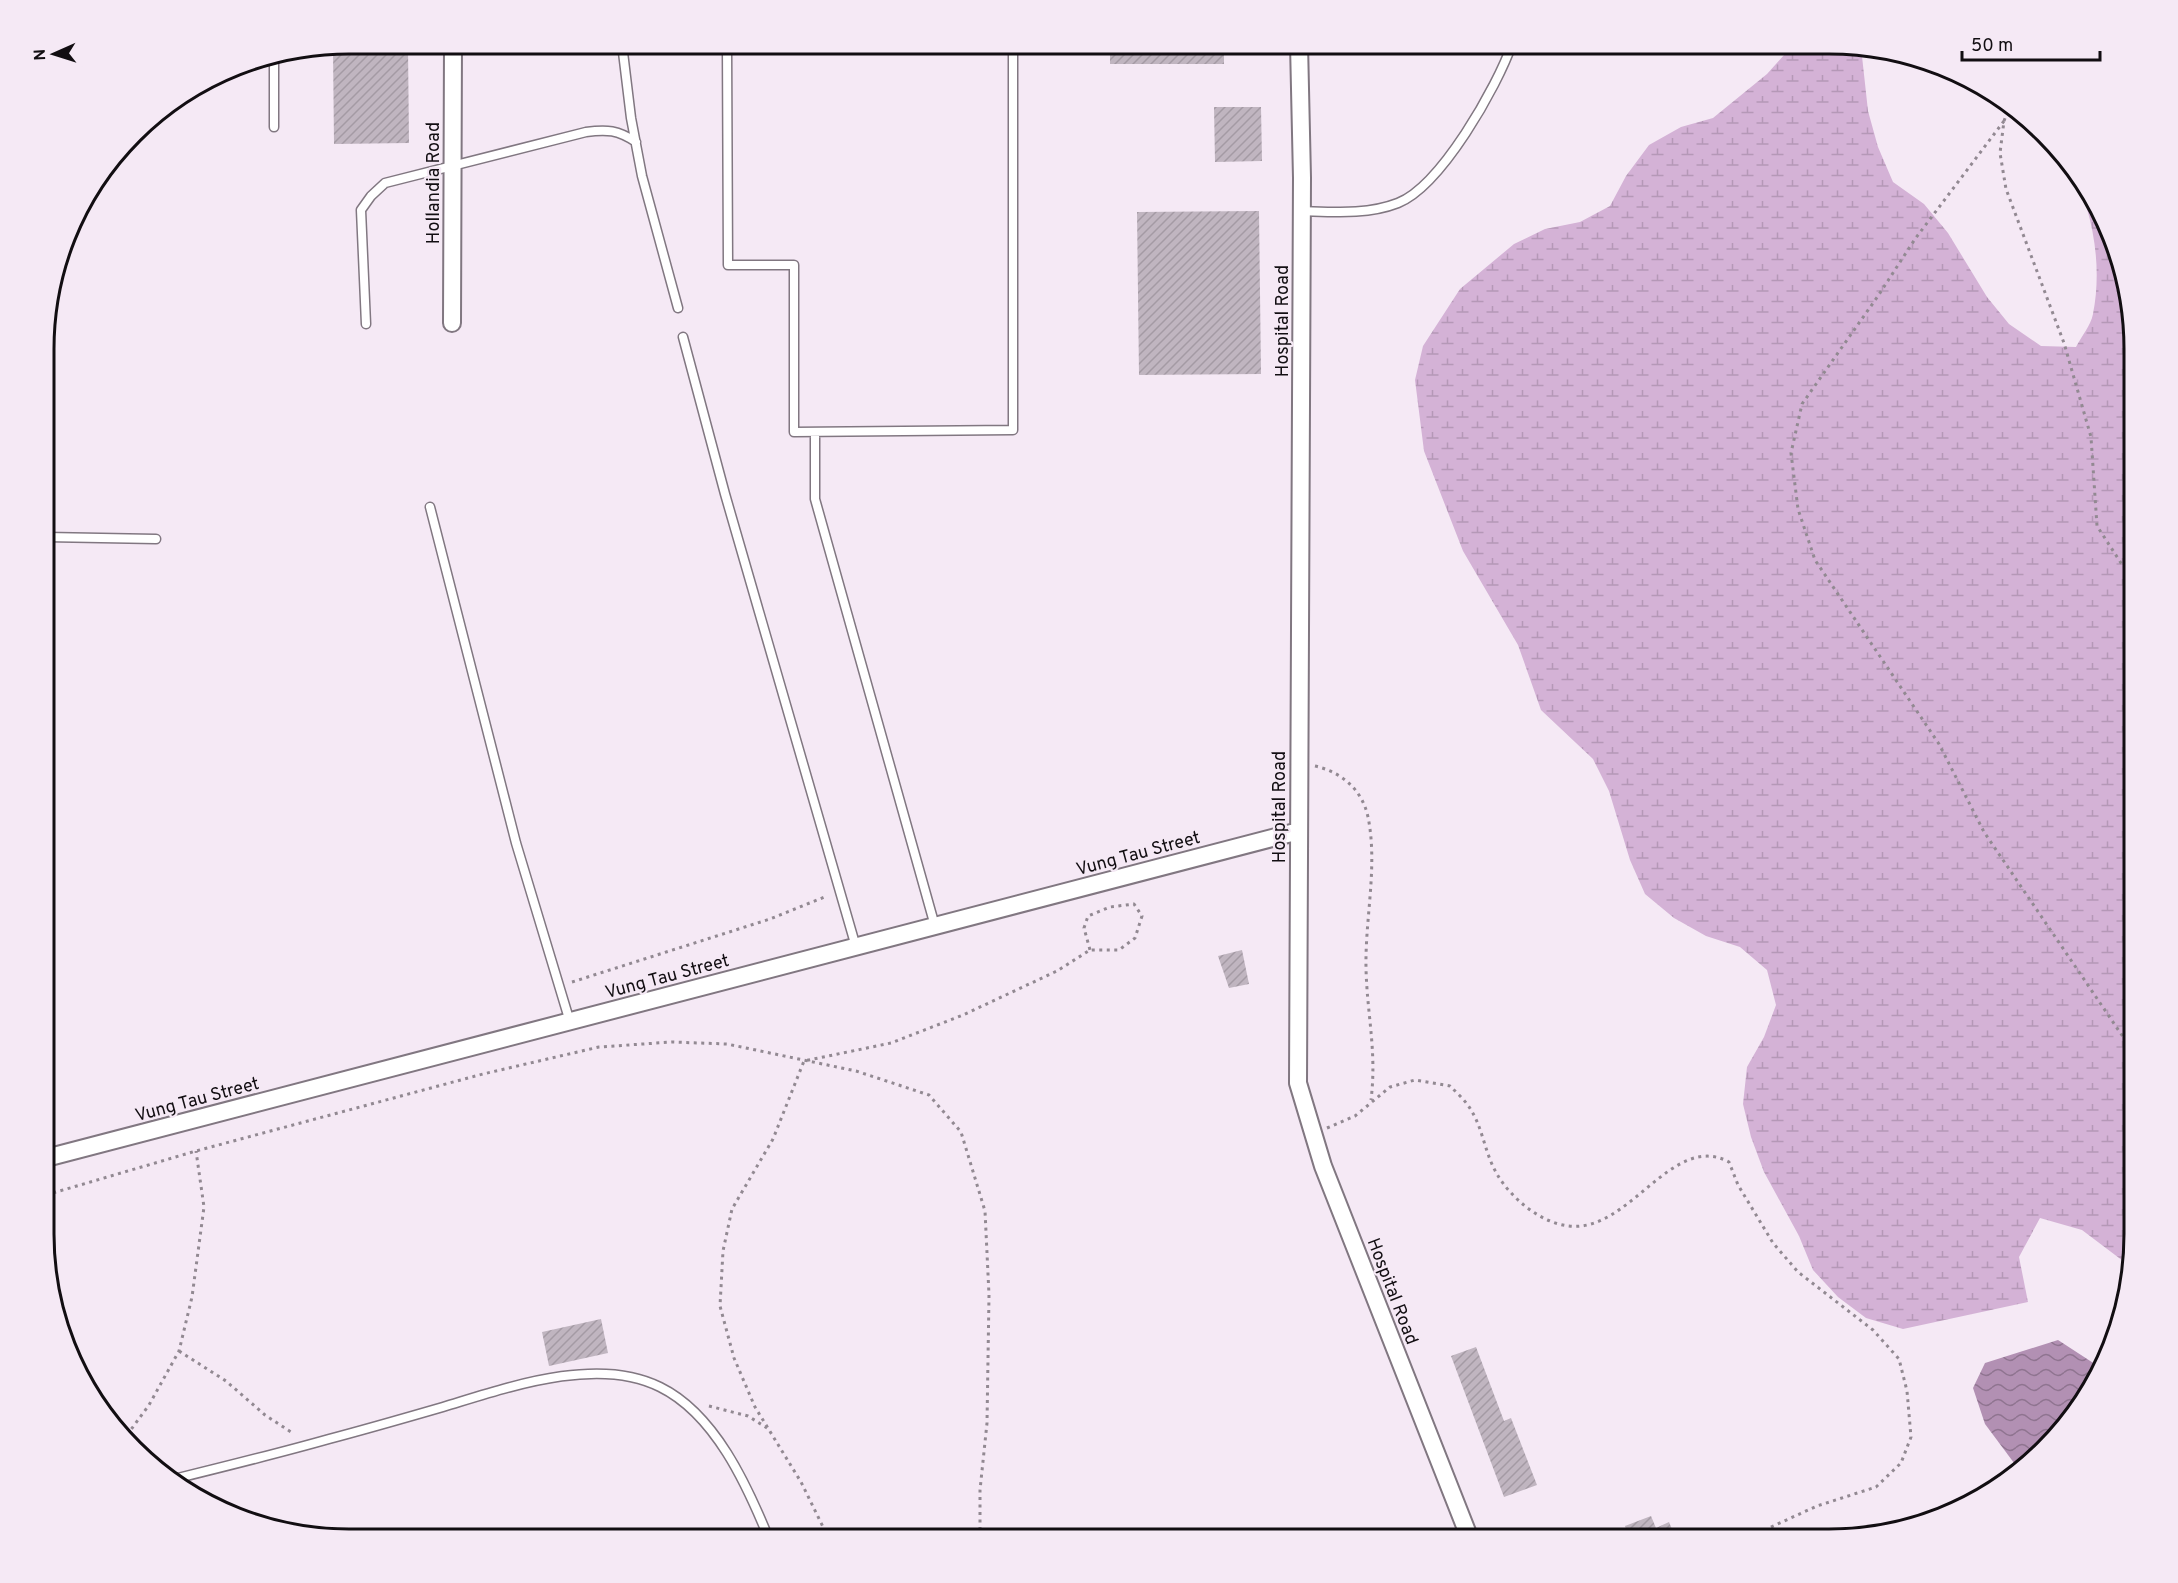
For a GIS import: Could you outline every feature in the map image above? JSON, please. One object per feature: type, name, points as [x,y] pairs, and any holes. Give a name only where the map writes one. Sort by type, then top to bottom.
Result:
[{"type":"street","name":"Hollandia Road","points":[[452,323],[453,54]]},
{"type":"street","name":"Hospital Road","points":[[1299,54],[1302,211],[1298,1083],[1312,1134],[1466,1529]]},
{"type":"street","name":"Vung Tau Street","points":[[54,1156],[1299,831]]},
{"type":"lane","points":[[623,54],[636,142],[678,308]]},
{"type":"lane","points":[[727,54],[728,266],[794,265],[794,432],[1013,430],[1012,54]]},
{"type":"lane","points":[[1302,211],[1358,213],[1399,203],[1430,179],[1479,112],[1507,54]]},
{"type":"lane","points":[[274,64],[274,128]]},
{"type":"lane","points":[[366,324],[362,210],[371,196],[385,183],[607,129],[620,132],[636,142]]},
{"type":"lane","points":[[683,337],[725,494],[856,947]]},
{"type":"lane","points":[[814,432],[815,499],[935,927]]},
{"type":"lane","points":[[430,507],[516,843],[570,1022]]},
{"type":"lane","points":[[54,537],[156,539]]},
{"type":"lane","points":[[182,1477],[311,1445],[513,1386],[570,1376],[608,1374],[637,1378],[660,1387],[686,1403],[705,1420],[720,1443],[765,1529]]},
{"type":"path","points":[[2007,113],[2000,153],[2006,189],[2064,343],[2091,437],[2097,526],[2124,566]]},
{"type":"path","points":[[2004,121],[1915,239],[1866,314],[1802,404],[1791,453],[1798,509],[1815,560],[1939,744],[1984,832],[2124,1038]]},
{"type":"path","points":[[1298,765],[1312,765],[1333,770],[1351,783],[1367,815],[1372,875],[1366,967],[1375,1066],[1371,1102]]},
{"type":"path","points":[[559,986],[770,919],[840,891]]},
{"type":"path","points":[[804,1061],[891,1043],[963,1015],[1057,971],[1090,950],[1119,950],[1135,938],[1142,916],[1134,904],[1110,907],[1088,916],[1084,928],[1090,950]]},
{"type":"path","points":[[54,1193],[196,1150],[483,1074],[599,1047],[672,1041],[727,1044],[856,1071],[929,1095],[961,1132],[985,1211],[989,1294],[987,1423],[980,1490],[980,1529]]},
{"type":"path","points":[[804,1061],[773,1139],[732,1209],[723,1251],[720,1306],[734,1358],[755,1407],[801,1482],[824,1529]]},
{"type":"path","points":[[1312,1134],[1355,1116],[1390,1087],[1415,1080],[1450,1086],[1471,1109],[1497,1174],[1517,1199],[1544,1218],[1568,1226],[1588,1225],[1616,1214],[1670,1169],[1692,1158],[1718,1156],[1729,1162],[1738,1185],[1773,1243],[1798,1272],[1874,1330],[1899,1359],[1908,1391],[1911,1437],[1901,1463],[1876,1486],[1817,1506],[1768,1529]]},
{"type":"path","points":[[130,1432],[149,1406],[179,1352],[194,1287],[204,1207],[196,1150]]},
{"type":"path","points":[[179,1352],[226,1381],[265,1415],[311,1445]]},
{"type":"path","points":[[686,1403],[726,1409],[748,1416],[769,1429]]},
{"type":"green space","points":[[1785,54],[1862,56],[1868,111],[1878,147],[1893,182],[1924,204],[1948,233],[1987,297],[2009,324],[2041,346],[2076,347],[2092,318],[2096,295],[2096,256],[2086,205],[2102,236],[2114,273],[2121,310],[2124,349],[2122,1260],[2082,1230],[2040,1218],[2019,1257],[2028,1302],[1903,1329],[1866,1318],[1838,1297],[1813,1270],[1799,1236],[1764,1172],[1751,1137],[1743,1104],[1747,1067],[1764,1037],[1776,1005],[1767,970],[1740,947],[1706,936],[1674,918],[1645,894],[1630,860],[1609,791],[1593,759],[1541,710],[1518,645],[1463,551],[1424,451],[1415,380],[1423,346],[1460,289],[1514,244],[1545,229],[1580,222],[1610,206],[1626,176],[1649,145],[1681,127],[1713,118],[1767,74]]},
{"type":"water","points":[[2058,1340],[2094,1364],[2063,1414],[2038,1443],[2014,1464],[1985,1424],[1973,1388],[1985,1363]]},
{"type":"building","points":[[408,54],[409,143],[334,144],[333,55]]},
{"type":"building","points":[[1110,54],[1224,54],[1224,64],[1110,64]]},
{"type":"building","points":[[1214,107],[1261,107],[1262,161],[1215,162]]},
{"type":"building","points":[[1259,211],[1261,374],[1139,375],[1137,212]]},
{"type":"building","points":[[1242,950],[1249,984],[1229,988],[1218,956]]},
{"type":"building","points":[[601,1319],[608,1353],[549,1366],[542,1332]]},
{"type":"building","points":[[1476,1347],[1504,1421],[1511,1418],[1537,1485],[1504,1497],[1451,1356]]},
{"type":"building","points":[[1651,1516],[1656,1528],[1669,1522],[1672,1529],[1626,1529],[1625,1526]]}]
